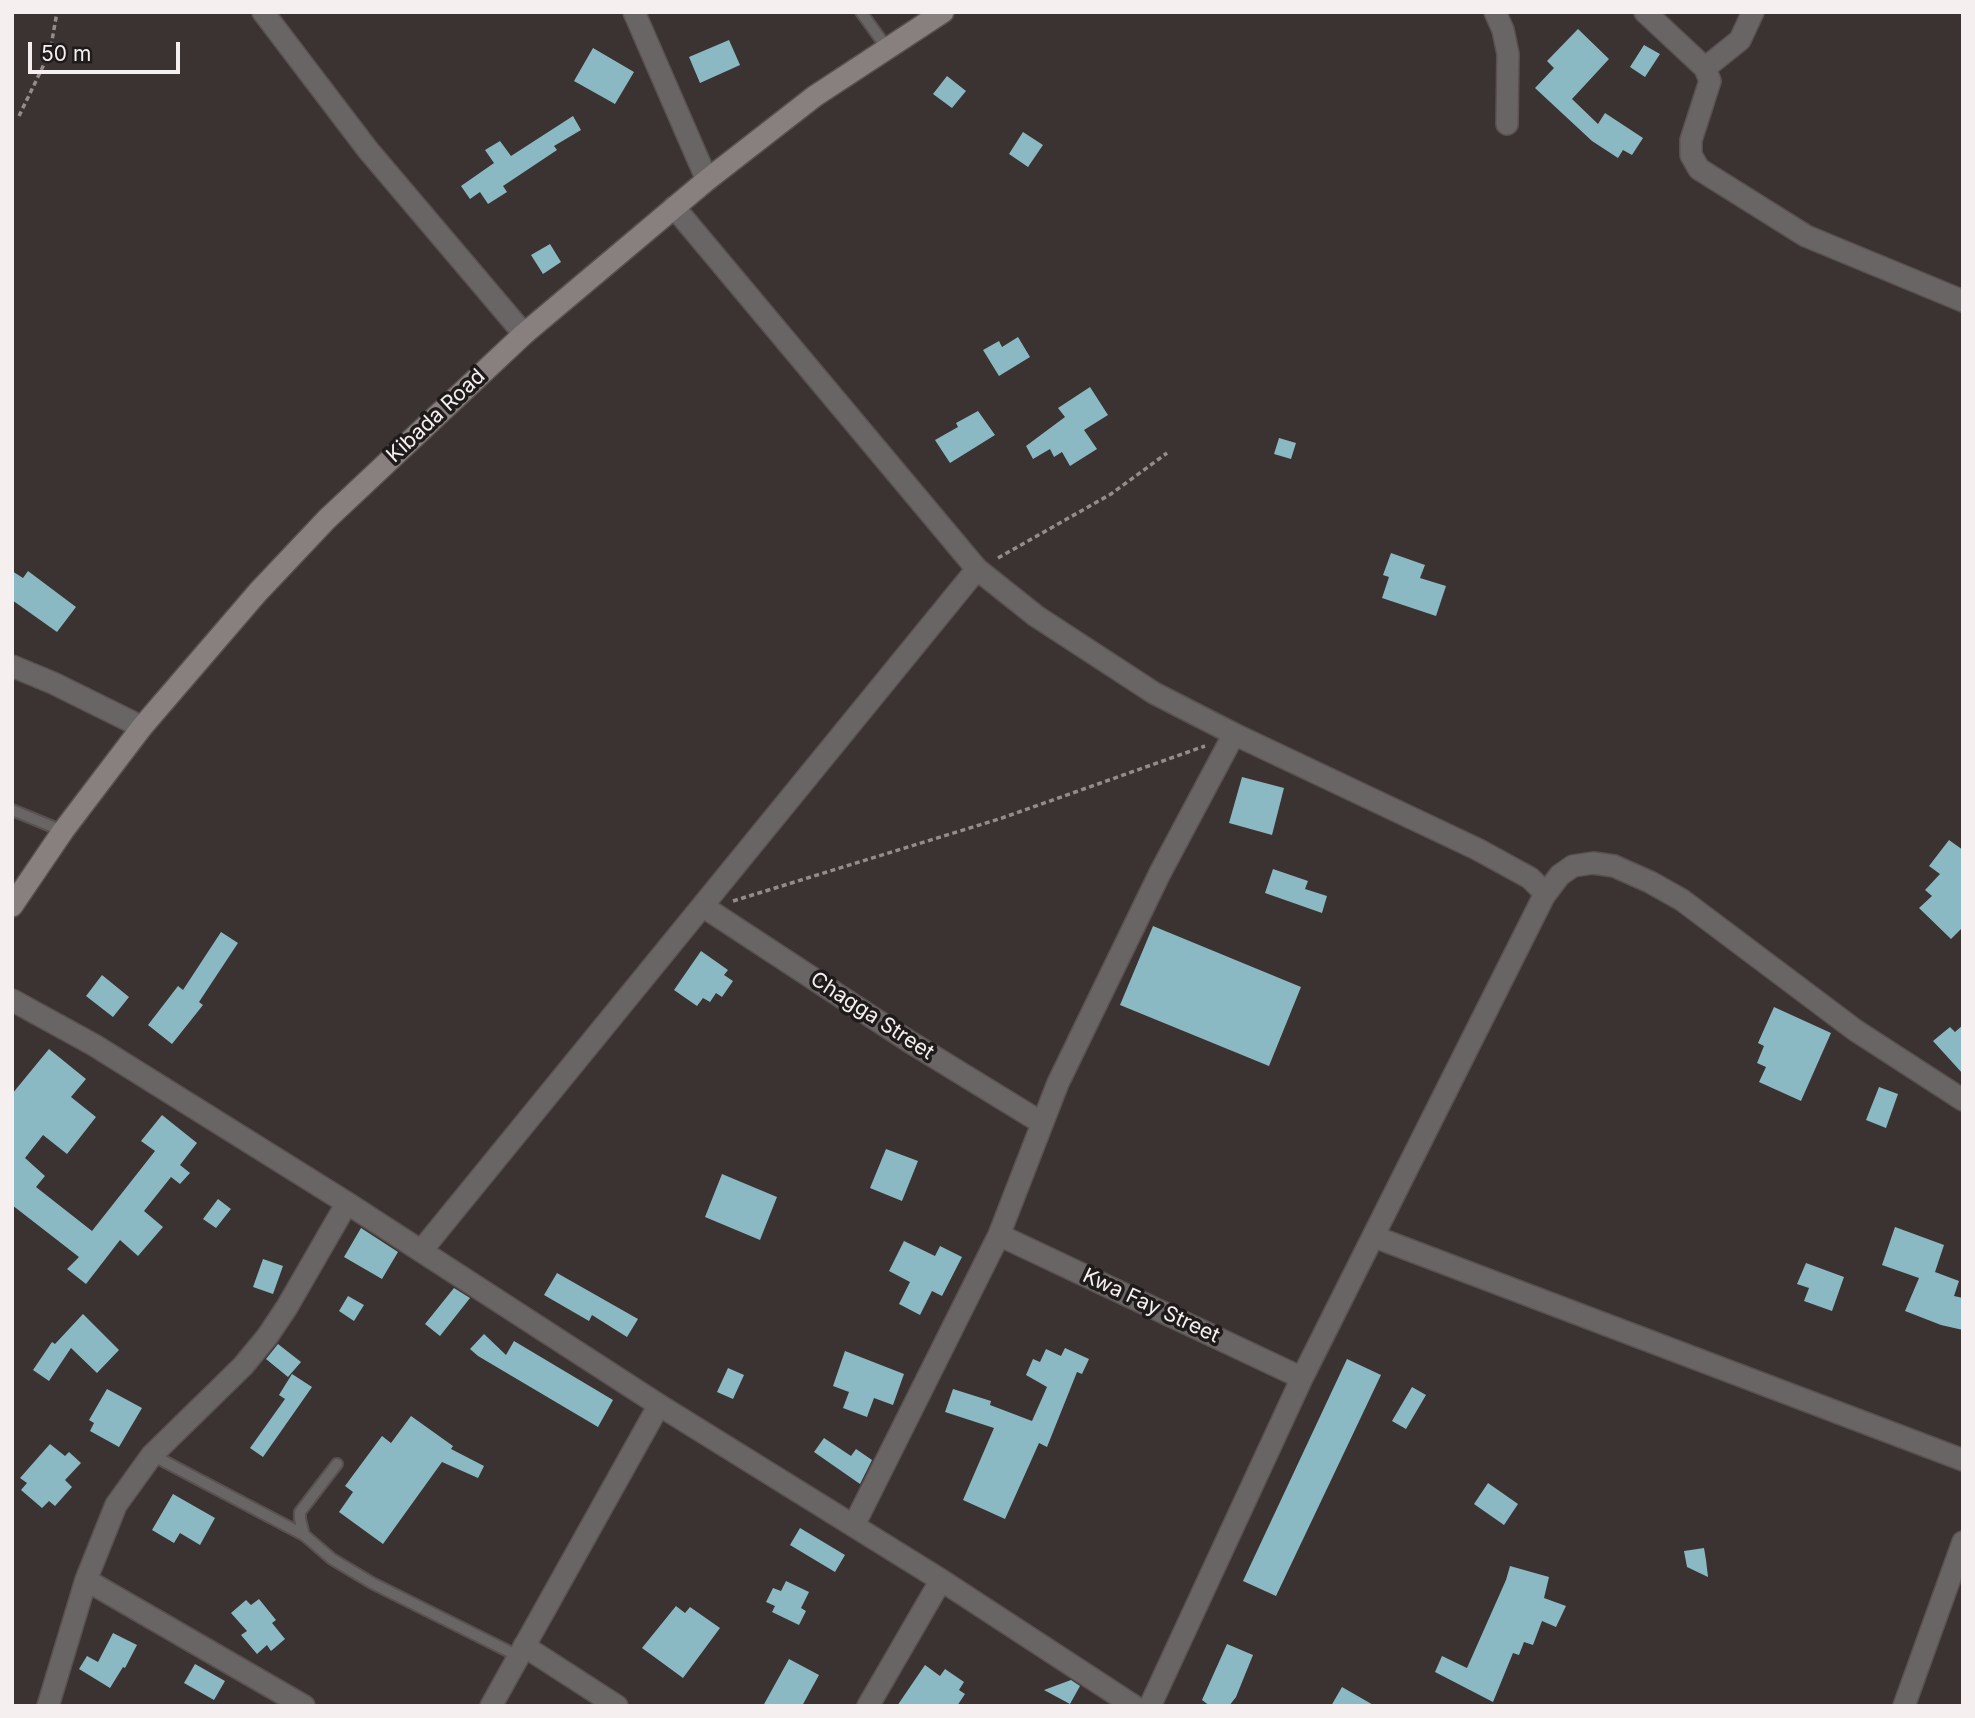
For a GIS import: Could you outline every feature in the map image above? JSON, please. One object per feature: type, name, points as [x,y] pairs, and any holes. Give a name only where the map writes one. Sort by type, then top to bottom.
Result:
[{"type":"main road","name":"Kibada Road","points":[[12,906],[63,831],[142,727],[258,592],[327,519],[524,334],[674,207],[815,96],[943,12]]},
{"type":"street","points":[[263,12],[368,150],[524,334]]},
{"type":"street","points":[[634,12],[707,180]]},
{"type":"street","points":[[1495,12],[1503,30],[1508,54],[1507,124]]},
{"type":"street","points":[[1645,12],[1705,68],[1710,80],[1691,140],[1691,155],[1699,169],[1806,236],[1963,301]]},
{"type":"street","points":[[1705,68],[1740,40],[1753,12]]},
{"type":"street","points":[[674,207],[977,569],[1036,616],[1154,693],[1234,734],[1477,849],[1530,878],[1541,888],[1544,896]]},
{"type":"street","points":[[421,1251],[704,906],[838,736],[977,569]]},
{"type":"street","points":[[12,666],[142,727]]},
{"type":"street","points":[[854,1525],[999,1235],[1058,1083],[1154,886],[1234,734]]},
{"type":"street","points":[[1150,1706],[1302,1378],[1456,1069],[1544,896],[1560,876],[1573,866],[1614,866],[1682,900],[1855,1030],[1963,1100]]},
{"type":"street","name":"Chagga Street","points":[[704,906],[910,1042],[1042,1124]]},
{"type":"street","points":[[12,1000],[94,1045],[347,1203],[659,1405],[941,1580],[1134,1706]]},
{"type":"street","points":[[48,1706],[86,1580],[116,1505],[152,1455],[243,1366],[267,1337],[347,1203]]},
{"type":"street","name":"Kwa Fay Street","points":[[999,1235],[1302,1378]]},
{"type":"street","points":[[1374,1237],[1963,1460]]},
{"type":"street","points":[[491,1706],[659,1405]]},
{"type":"street","points":[[1904,1706],[1963,1542]]},
{"type":"street","points":[[86,1580],[304,1706]]},
{"type":"street","points":[[868,1706],[941,1580]]},
{"type":"street","points":[[521,1651],[617,1706]]},
{"type":"lane","points":[[861,12],[887,48]]},
{"type":"lane","points":[[12,810],[63,831]]},
{"type":"lane","points":[[152,1455],[304,1535],[332,1559],[372,1583],[521,1651]]},
{"type":"lane","points":[[304,1535],[300,1512],[337,1464]]},
{"type":"path","points":[[19,116],[50,52],[57,12]]},
{"type":"path","points":[[977,569],[1111,494],[1167,453]]},
{"type":"path","points":[[704,906],[737,900],[1002,818],[1171,760],[1234,734]]},
{"type":"building","points":[[1578,29],[1609,59],[1572,99],[1598,124],[1605,113],[1643,138],[1632,155],[1623,150],[1618,158],[1592,141],[1535,88],[1554,68],[1547,61]]},
{"type":"building","points":[[729,40],[740,65],[700,83],[689,57]]},
{"type":"building","points":[[1644,45],[1660,54],[1645,77],[1630,67]]},
{"type":"building","points":[[593,48],[634,72],[615,104],[574,81]]},
{"type":"building","points":[[947,76],[966,91],[952,108],[933,94]]},
{"type":"building","points":[[573,116],[581,130],[554,146],[557,150],[503,186],[507,192],[488,204],[480,192],[470,199],[461,186],[494,163],[485,150],[500,141],[511,156]]},
{"type":"building","points":[[1023,132],[1043,145],[1028,167],[1009,154]]},
{"type":"building","points":[[550,244],[561,262],[543,274],[531,255]]},
{"type":"building","points":[[1018,337],[1030,357],[999,376],[983,350],[999,341],[1002,347]]},
{"type":"building","points":[[1090,387],[1108,415],[1084,430],[1097,449],[1070,466],[1062,452],[1054,457],[1050,449],[1033,459],[1026,446],[1065,417],[1058,408]]},
{"type":"building","points":[[978,411],[995,435],[950,463],[935,440],[958,427],[956,423]]},
{"type":"building","points":[[1279,438],[1296,443],[1291,459],[1274,454]]},
{"type":"building","points":[[1391,553],[1425,565],[1420,578],[1446,586],[1436,616],[1382,598],[1389,577],[1383,575]]},
{"type":"building","points":[[12,571],[23,578],[28,571],[76,607],[57,632],[12,600]]},
{"type":"building","points":[[1242,777],[1284,788],[1272,835],[1229,823]]},
{"type":"building","points":[[1949,840],[1963,850],[1963,927],[1951,939],[1919,908],[1932,896],[1925,890],[1940,874],[1929,866]]},
{"type":"building","points":[[1273,869],[1308,881],[1305,889],[1327,896],[1322,913],[1265,893]]},
{"type":"building","points":[[1153,926],[1301,987],[1269,1066],[1120,1005]]},
{"type":"building","points":[[221,932],[238,943],[199,1002],[203,1005],[172,1044],[148,1025],[178,986],[183,990]]},
{"type":"building","points":[[701,951],[728,970],[724,975],[733,981],[722,997],[716,993],[710,1002],[703,998],[697,1006],[674,990]]},
{"type":"building","points":[[102,975],[129,997],[113,1017],[86,996]]},
{"type":"building","points":[[1774,1007],[1831,1033],[1801,1101],[1759,1082],[1766,1067],[1757,1063],[1764,1046],[1758,1043]]},
{"type":"building","points":[[1963,1025],[1963,1074],[1933,1041],[1950,1027],[1955,1032]]},
{"type":"building","points":[[49,1049],[86,1079],[71,1097],[96,1117],[67,1154],[43,1135],[25,1158],[45,1176],[36,1187],[92,1231],[155,1151],[141,1141],[162,1115],[197,1143],[180,1165],[190,1173],[180,1184],[171,1177],[144,1211],[163,1227],[138,1256],[120,1240],[86,1284],[67,1269],[79,1257],[12,1205],[12,1094]]},
{"type":"building","points":[[1879,1087],[1898,1094],[1886,1128],[1866,1120]]},
{"type":"building","points":[[886,1149],[918,1161],[902,1201],[870,1188]]},
{"type":"building","points":[[722,1174],[777,1197],[760,1240],[705,1217]]},
{"type":"building","points":[[218,1199],[231,1209],[216,1228],[203,1219]]},
{"type":"building","points":[[1895,1227],[1944,1245],[1935,1272],[1959,1281],[1954,1296],[1963,1298],[1963,1330],[1905,1311],[1919,1278],[1882,1265]]},
{"type":"building","points":[[361,1228],[398,1252],[382,1279],[344,1257]]},
{"type":"building","points":[[904,1241],[935,1256],[940,1246],[962,1257],[942,1296],[932,1291],[920,1315],[899,1304],[910,1282],[889,1271]]},
{"type":"building","points":[[263,1259],[283,1266],[273,1294],[253,1287]]},
{"type":"building","points":[[1806,1263],[1844,1277],[1832,1311],[1804,1301],[1809,1288],[1797,1284]]},
{"type":"building","points":[[557,1273],[638,1319],[627,1337],[592,1315],[589,1321],[544,1295]]},
{"type":"building","points":[[454,1288],[470,1298],[440,1336],[425,1324]]},
{"type":"building","points":[[348,1296],[364,1305],[354,1321],[339,1311]]},
{"type":"building","points":[[83,1314],[119,1350],[97,1373],[71,1348],[49,1381],[33,1370],[52,1342],[55,1344]]},
{"type":"building","points":[[484,1334],[506,1355],[514,1341],[613,1400],[598,1427],[478,1356],[470,1349]]},
{"type":"building","points":[[278,1344],[301,1362],[288,1377],[266,1359]]},
{"type":"building","points":[[1065,1348],[1089,1359],[1082,1374],[1077,1372],[1047,1447],[1039,1443],[1005,1519],[963,1500],[994,1428],[945,1412],[953,1389],[991,1401],[990,1405],[1032,1421],[1047,1387],[1026,1375],[1033,1359],[1040,1362],[1046,1349],[1061,1356]]},
{"type":"building","points":[[845,1351],[904,1374],[893,1405],[874,1398],[867,1417],[843,1408],[849,1392],[833,1386]]},
{"type":"building","points":[[1347,1359],[1381,1375],[1276,1596],[1243,1581]]},
{"type":"building","points":[[728,1368],[744,1375],[733,1399],[717,1392]]},
{"type":"building","points":[[292,1374],[312,1387],[263,1457],[250,1448],[285,1399],[279,1395]]},
{"type":"building","points":[[1412,1387],[1426,1395],[1406,1429],[1392,1421]]},
{"type":"building","points":[[107,1389],[142,1408],[119,1447],[90,1431],[94,1423],[89,1420]]},
{"type":"building","points":[[411,1416],[453,1446],[451,1449],[484,1466],[478,1478],[442,1462],[383,1544],[339,1512],[353,1492],[345,1486],[382,1436],[391,1443]]},
{"type":"building","points":[[824,1438],[851,1456],[856,1449],[872,1460],[860,1484],[814,1452]]},
{"type":"building","points":[[50,1444],[65,1456],[69,1452],[81,1463],[65,1480],[72,1487],[55,1506],[49,1501],[42,1508],[21,1490],[27,1483],[20,1478]]},
{"type":"building","points":[[1488,1483],[1518,1504],[1504,1525],[1474,1504]]},
{"type":"building","points":[[173,1494],[215,1518],[200,1545],[180,1533],[174,1543],[152,1530]]},
{"type":"building","points":[[800,1528],[845,1555],[835,1572],[790,1545]]},
{"type":"building","points":[[1704,1548],[1708,1577],[1687,1567],[1684,1551]]},
{"type":"building","points":[[1510,1566],[1549,1577],[1544,1598],[1566,1606],[1556,1627],[1542,1621],[1533,1645],[1524,1642],[1519,1655],[1513,1653],[1493,1702],[1435,1672],[1442,1656],[1467,1668]]},
{"type":"building","points":[[786,1581],[809,1592],[801,1608],[806,1611],[799,1625],[772,1612],[775,1606],[766,1602],[773,1588],[781,1591]]},
{"type":"building","points":[[259,1599],[276,1620],[272,1623],[285,1639],[271,1651],[267,1645],[257,1654],[241,1635],[247,1631],[231,1613],[246,1600],[251,1605]]},
{"type":"building","points":[[676,1606],[685,1613],[690,1607],[720,1628],[683,1678],[642,1648]]},
{"type":"building","points":[[113,1633],[137,1645],[110,1688],[79,1669],[87,1656],[98,1662]]},
{"type":"building","points":[[1227,1644],[1253,1655],[1236,1697],[1229,1706],[1210,1706],[1202,1700]]},
{"type":"building","points":[[789,1659],[819,1675],[802,1706],[763,1706]]},
{"type":"building","points":[[195,1664],[225,1681],[214,1700],[184,1683]]},
{"type":"building","points":[[925,1665],[940,1676],[945,1669],[964,1682],[959,1690],[965,1694],[957,1706],[897,1706]]},
{"type":"building","points":[[1071,1680],[1080,1686],[1070,1704],[1044,1690]]},
{"type":"building","points":[[1342,1687],[1375,1706],[1331,1706]]}]
